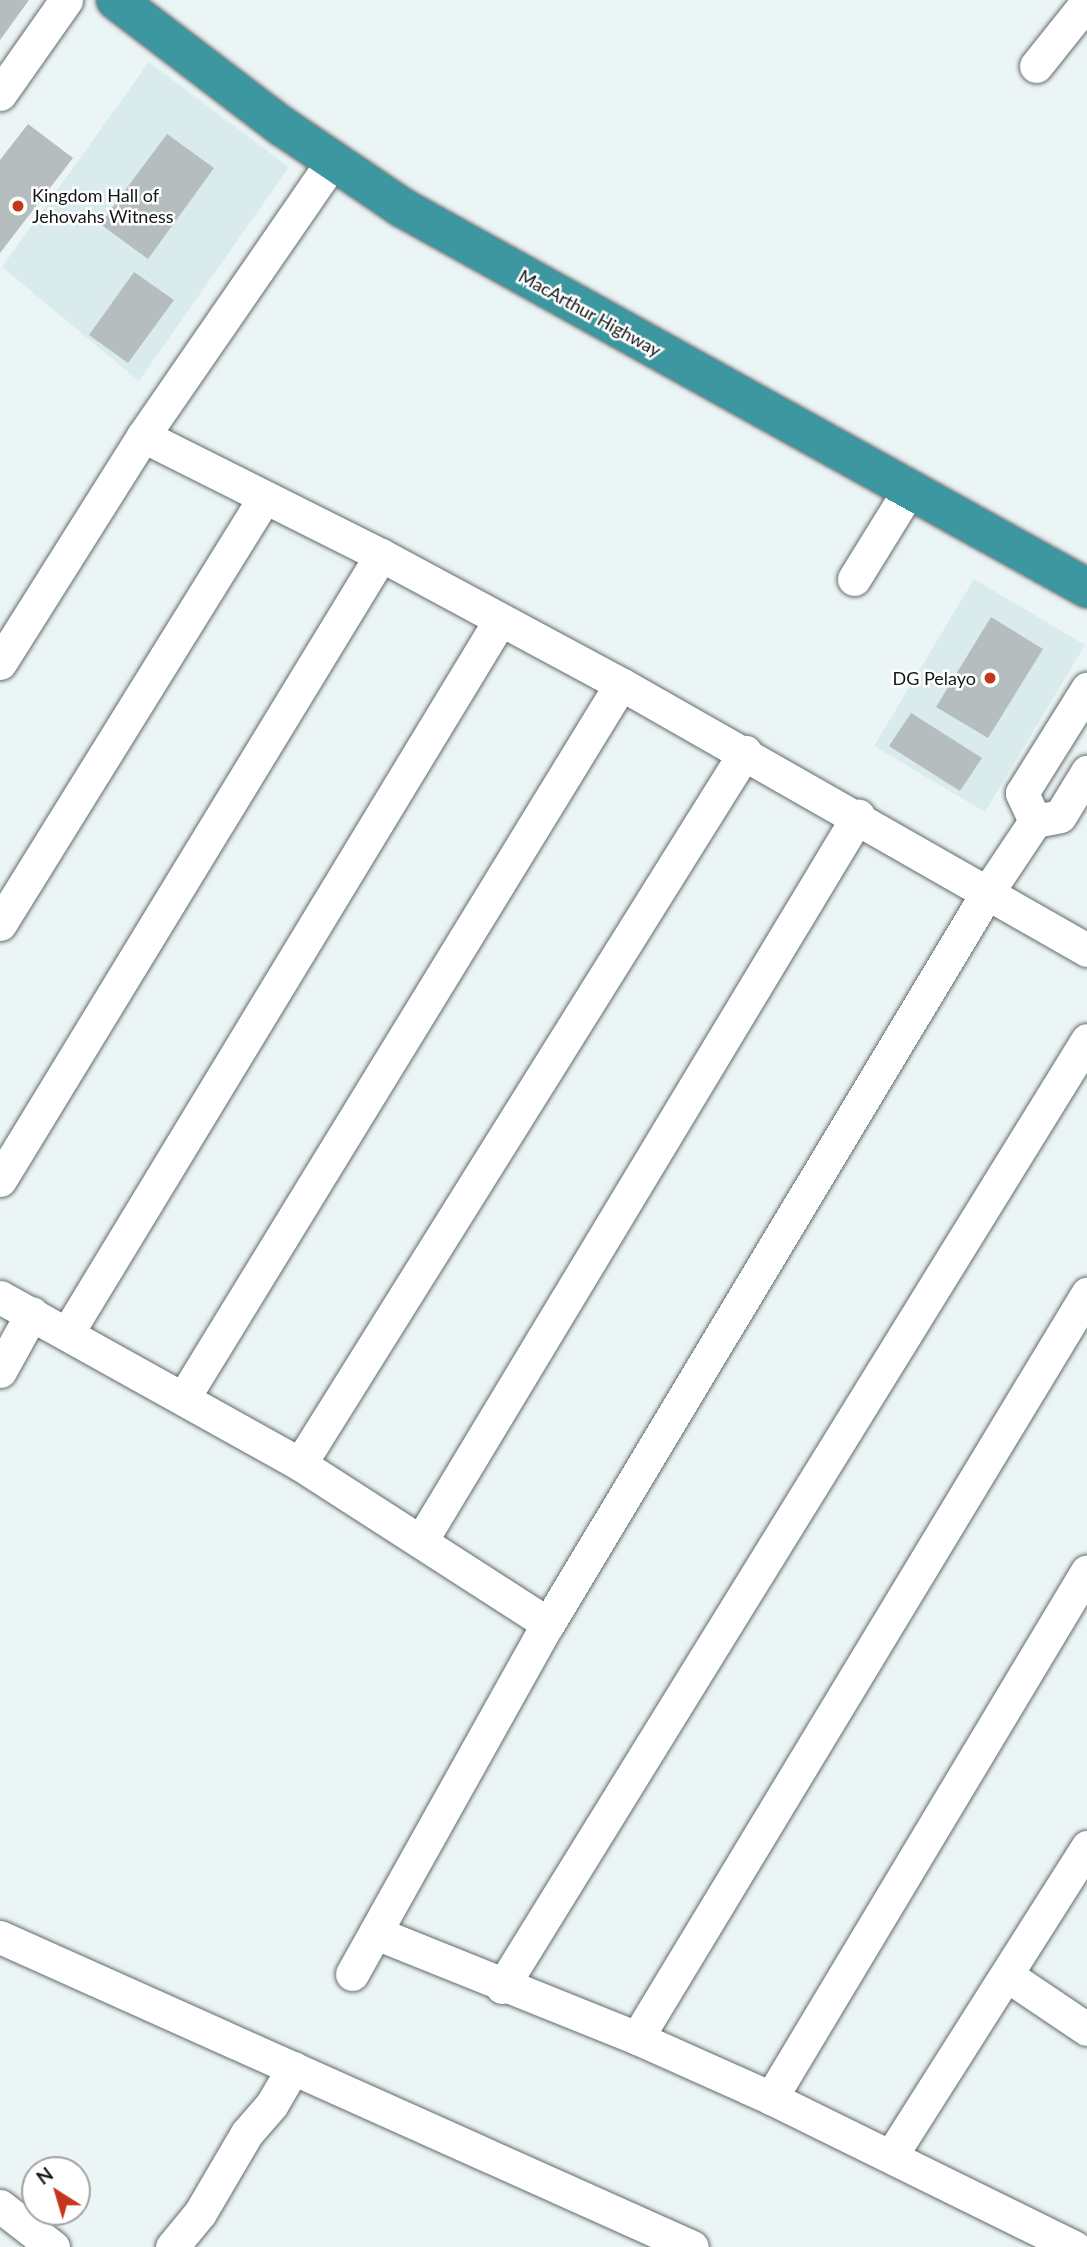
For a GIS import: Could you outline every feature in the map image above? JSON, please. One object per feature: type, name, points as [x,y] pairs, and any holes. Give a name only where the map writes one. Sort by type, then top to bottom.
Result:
[{"type":"highway","name":"MacArthur Highway","points":[[116,0],[334,161],[411,213],[1087,589]]},
{"type":"street","points":[[0,94],[66,0]]},
{"type":"street","points":[[1036,66],[1087,2]]},
{"type":"street","points":[[0,663],[143,436],[334,161]]},
{"type":"street","points":[[143,436],[263,499],[381,555],[621,684],[858,816],[1087,950]]},
{"type":"street","points":[[854,579],[909,490]]},
{"type":"street","points":[[0,924],[263,499]]},
{"type":"street","points":[[0,1180],[381,555]]},
{"type":"street","points":[[68,1332],[500,620]]},
{"type":"street","points":[[184,1397],[621,684]]},
{"type":"street","points":[[1035,821],[1022,793],[1087,689]]},
{"type":"street","points":[[300,1464],[745,752]]},
{"type":"street","points":[[352,1974],[548,1624],[987,893],[1035,821],[1060,816],[1087,772]]},
{"type":"street","points":[[421,1541],[858,816]]},
{"type":"street","points":[[502,1987],[1087,1040]]},
{"type":"street","points":[[638,2038],[1087,1294]]},
{"type":"street","points":[[0,1297],[68,1332],[300,1464],[548,1624]]},
{"type":"street","points":[[0,1371],[32,1313]]},
{"type":"street","points":[[771,2098],[1087,1571]]},
{"type":"street","points":[[891,2156],[1008,1976],[1087,1847]]},
{"type":"street","points":[[376,1933],[502,1987],[638,2038],[771,2098],[1074,2247]]},
{"type":"street","points":[[0,1937],[692,2247]]},
{"type":"street","points":[[1008,1976],[1087,2029]]},
{"type":"street","points":[[172,2247],[200,2213],[247,2133],[272,2104],[293,2068]]},
{"type":"street","points":[[12,2215],[53,2247]]},
{"type":"shaded area","points":[[149,62],[289,167],[139,381],[2,267]]},
{"type":"shaded area","points":[[974,579],[1085,645],[985,812],[874,746]]},
{"type":"building","points":[[0,0],[29,0],[0,40]]},
{"type":"building","name":"Kingdom Hall of Jehovahs Witness","points":[[28,124],[73,158],[0,253],[0,160]]},
{"type":"building","points":[[167,134],[214,168],[148,259],[100,224]]},
{"type":"building","points":[[134,272],[174,300],[128,363],[89,335]]},
{"type":"building","name":"DG Pelayo","points":[[991,617],[1043,649],[988,738],[936,707]]},
{"type":"building","points":[[911,713],[982,758],[960,791],[889,746]]},
{"type":"place","name":"Kingdom Hall of Jehovahs Witness","points":[[18,206]]},
{"type":"place","name":"DG Pelayo","points":[[990,678]]}]
